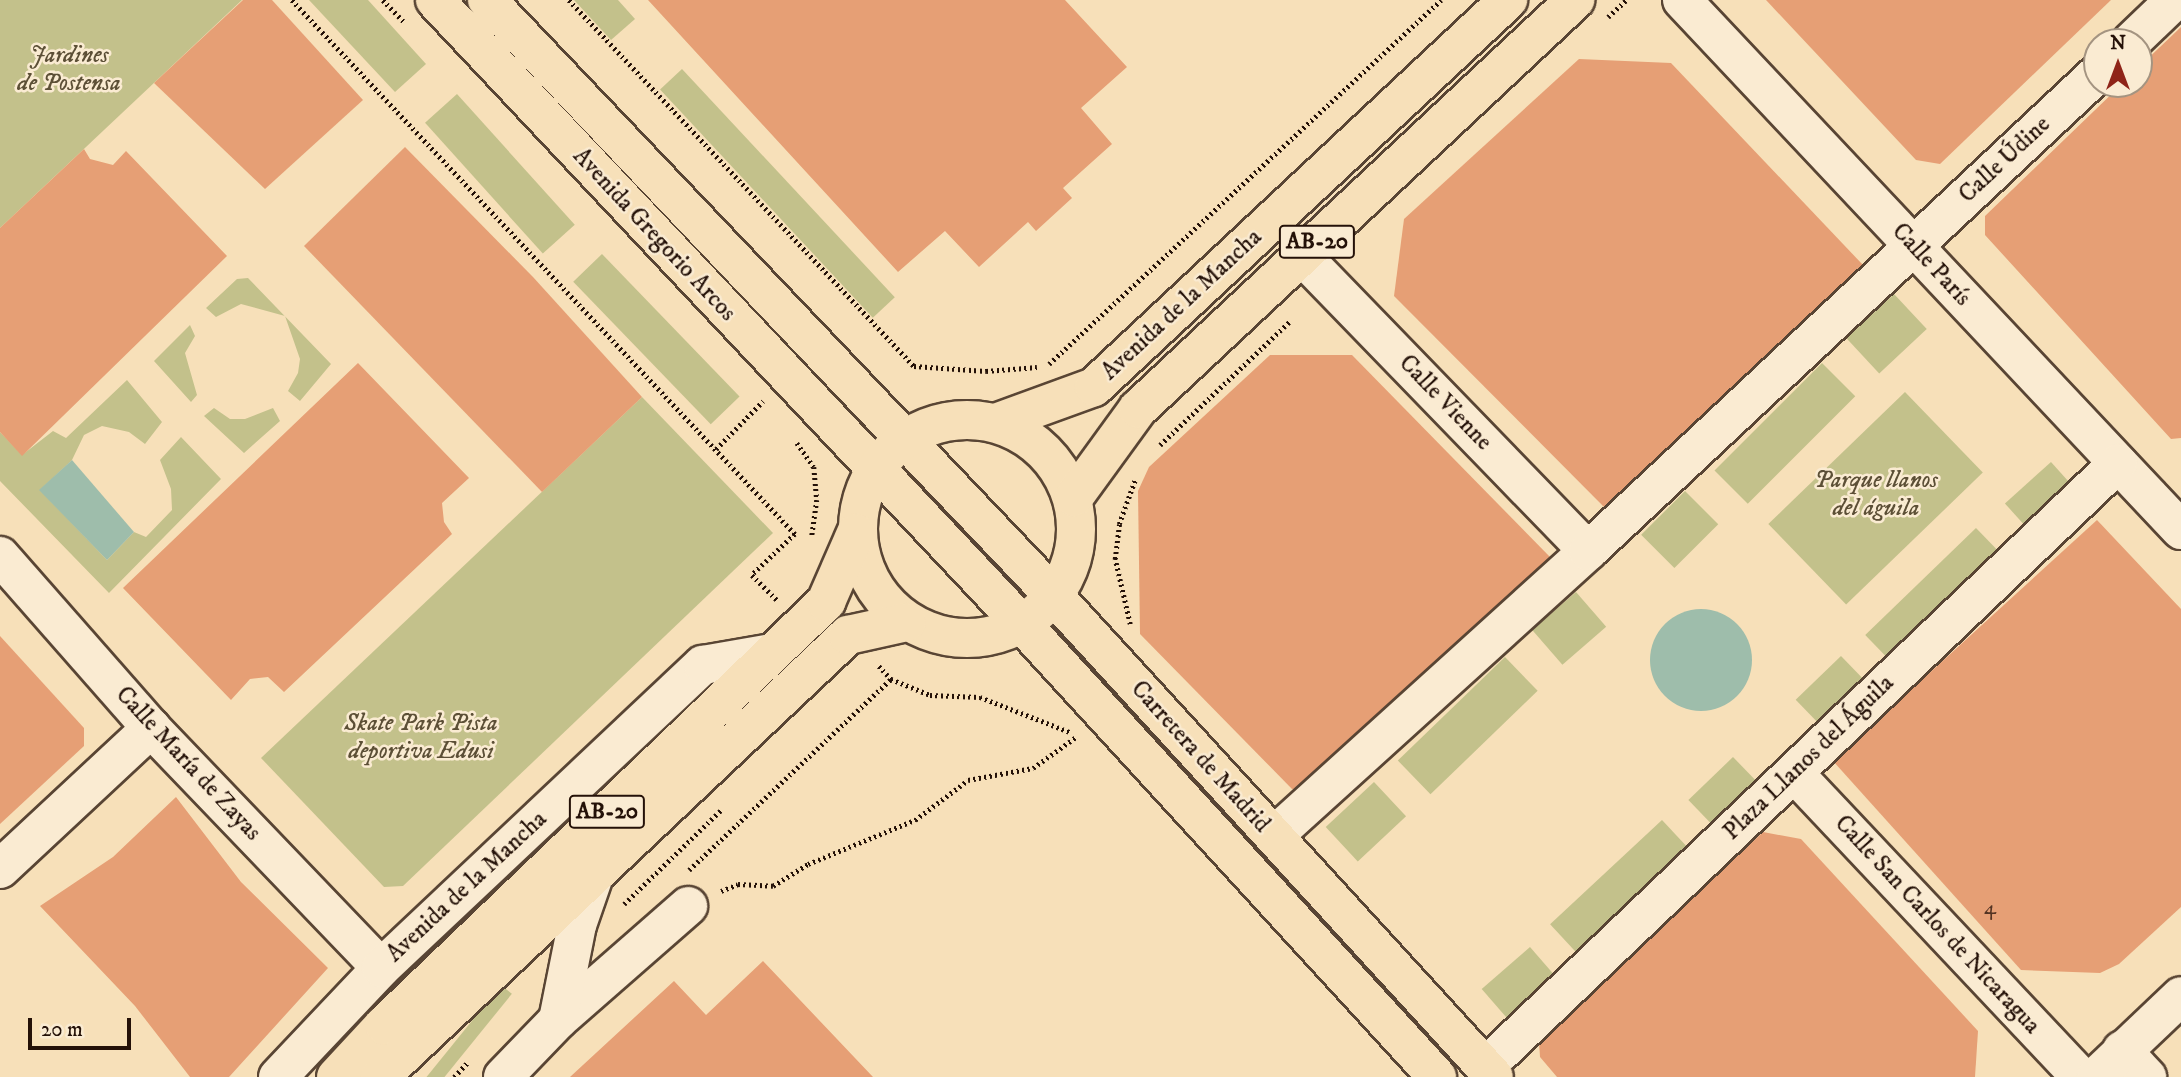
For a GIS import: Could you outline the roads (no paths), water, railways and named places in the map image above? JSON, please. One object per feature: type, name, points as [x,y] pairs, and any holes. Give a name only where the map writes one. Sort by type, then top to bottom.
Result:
[{"type":"main road","name":"Avenida Gregorio Arcos","points":[[435,0],[874,470]]},
{"type":"main road","name":"Avenida Gregorio Arcos","points":[[487,0],[903,439]]},
{"type":"main road","name":"Avenida de la Mancha","points":[[336,1077],[384,1026],[826,602],[856,533],[860,500],[874,470],[903,439],[948,420],[998,422],[1094,387],[1508,0]]},
{"type":"main road","name":"Avenida de la Mancha","points":[[1074,497],[1139,410],[1575,0]]},
{"type":"main road","name":"Avenida de la Mancha","points":[[856,533],[871,584],[907,622],[944,638],[984,639],[1023,625],[1055,597],[1077,550],[1074,497],[1045,449],[998,422]]},
{"type":"main road","name":"Carretera de Madrid","points":[[903,439],[1497,1065]]},
{"type":"main road","name":"Carretera de Madrid","points":[[874,470],[1023,625],[1437,1077]]},
{"type":"main road","name":"AB-20","points":[[380,1077],[848,635],[907,622]]},
{"type":"street","name":"Calle París","points":[[1682,0],[2118,463],[2177,518]]},
{"type":"street","points":[[2146,28],[2175,0]]},
{"type":"street","name":"Calle Údine","points":[[1913,246],[2083,87]]},
{"type":"street","name":"Avenida de la Mancha","points":[[1283,211],[1309,249]]},
{"type":"street","points":[[1287,824],[1588,551],[1913,246]]},
{"type":"street","name":"Calle Vienne","points":[[1309,249],[1588,551]]},
{"type":"street","name":"Plaza Llanos del Águila","points":[[1497,1065],[1794,774],[2118,463]]},
{"type":"street","name":"Calle María de Zayas","points":[[0,556],[151,728],[380,968]]},
{"type":"street","name":"Avenida de la Mancha","points":[[278,1077],[380,968],[703,666],[772,653]]},
{"type":"street","points":[[0,869],[151,728]]},
{"type":"street","name":"Calle San Carlos de Nicaragua","points":[[1794,774],[2080,1077]]},
{"type":"street","points":[[558,1020],[577,925],[594,873]]},
{"type":"street","points":[[503,1077],[558,1020],[688,906]]},
{"type":"street","points":[[2096,1077],[2135,1063],[2181,996]]},
{"type":"park label","name":"Jardines de Postensa","points":[[69,70]]},
{"type":"park label","name":"Parque llanos del águila","points":[[1876,495]]},
{"type":"park label","name":"Skate Park Pista deportiva Edusi","points":[[421,738]]}]
